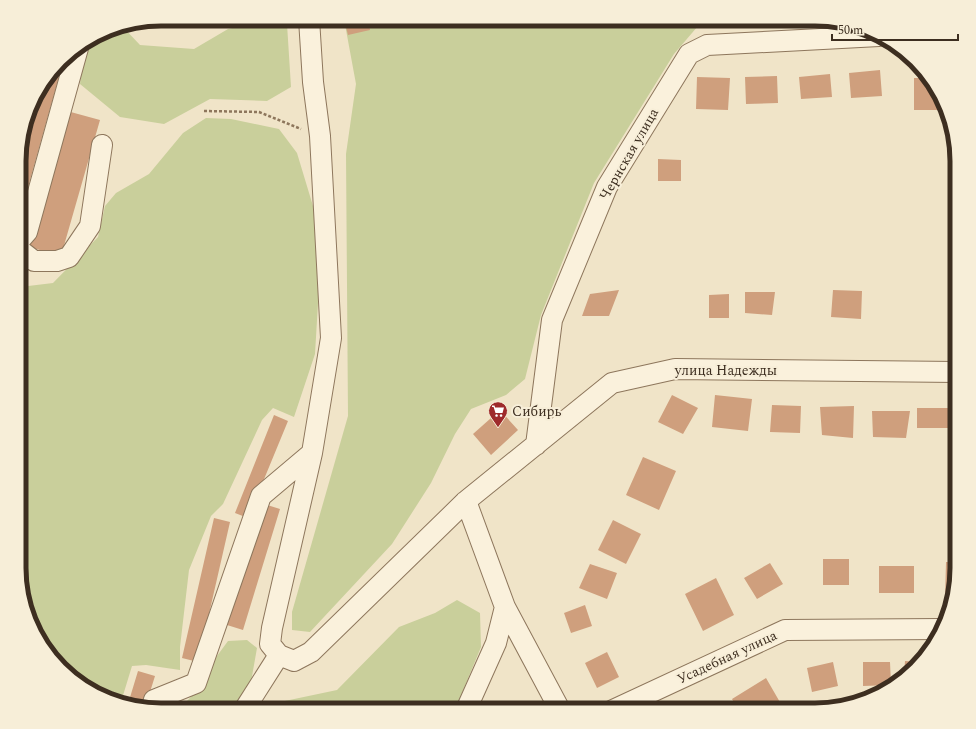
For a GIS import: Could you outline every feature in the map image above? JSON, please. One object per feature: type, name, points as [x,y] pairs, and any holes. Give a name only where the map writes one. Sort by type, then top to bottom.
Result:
[{"type":"street","points":[[248,703],[279,655],[270,644],[272,628],[312,453],[331,338],[320,136],[313,82],[309,26]]},
{"type":"street","name":"Чернская улица","points":[[536,444],[552,320],[607,187],[689,54],[707,45],[867,37]]},
{"type":"street","points":[[26,233],[76,57]]},
{"type":"street","points":[[26,255],[34,261],[57,261],[70,257],[90,226],[102,145]]},
{"type":"street","name":"улица Надежды","points":[[279,655],[294,661],[312,652],[466,501],[612,383],[675,369],[950,372]]},
{"type":"street","points":[[153,703],[154,700],[196,683],[261,496],[312,453]]},
{"type":"street","points":[[466,501],[505,607],[556,703]]},
{"type":"street","points":[[469,703],[496,643],[505,607]]},
{"type":"street","name":"Усадебная улица","points":[[628,703],[785,630],[935,629]]},
{"type":"path","points":[[204,111],[259,112],[320,136]]},
{"type":"green space","points":[[240,26],[287,26],[291,87],[267,101],[210,99],[164,124],[120,117],[80,84],[83,51],[94,44],[118,33],[127,31],[140,45],[194,49],[228,29]]},
{"type":"green space","points":[[345,26],[698,26],[674,54],[594,183],[541,315],[525,379],[506,395],[471,409],[455,434],[431,483],[392,544],[310,632],[292,630],[292,612],[348,416],[346,154],[356,84]]},
{"type":"green space","points":[[206,118],[231,119],[279,129],[297,153],[322,236],[315,354],[294,417],[273,408],[262,420],[223,504],[211,516],[189,570],[180,647],[180,670],[146,665],[132,666],[123,697],[110,693],[94,685],[79,675],[66,663],[49,643],[40,627],[31,603],[26,576],[26,286],[53,283],[98,237],[105,206],[116,193],[149,174],[183,133]]},
{"type":"green space","points":[[457,600],[480,613],[481,647],[458,703],[280,703],[337,690],[399,627],[435,613]]},
{"type":"green space","points":[[247,640],[257,648],[247,703],[174,703],[187,701],[202,685],[217,656],[228,641]]},
{"type":"building","points":[[346,26],[369,26],[370,30],[348,35]]},
{"type":"building","points":[[880,70],[882,96],[851,98],[849,73]]},
{"type":"building","points":[[60,72],[26,194],[27,144],[33,118],[44,94]]},
{"type":"building","points":[[830,74],[832,97],[801,99],[799,77]]},
{"type":"building","points":[[777,76],[778,103],[746,104],[745,77]]},
{"type":"building","points":[[697,77],[730,78],[728,110],[696,109]]},
{"type":"building","points":[[914,78],[921,78],[932,94],[940,110],[914,110]]},
{"type":"building","points":[[67,111],[100,120],[61,256],[29,247]]},
{"type":"building","points":[[658,159],[681,160],[681,181],[658,181]]},
{"type":"building","points":[[619,290],[609,316],[582,316],[590,294]]},
{"type":"building","points":[[833,290],[862,291],[861,319],[831,317]]},
{"type":"building","points":[[745,292],[775,292],[772,315],[745,313]]},
{"type":"building","points":[[729,294],[729,318],[709,318],[709,295]]},
{"type":"building","points":[[672,395],[698,408],[683,434],[658,422]]},
{"type":"building","points":[[715,395],[752,399],[748,431],[712,427]]},
{"type":"building","points":[[772,405],[801,406],[800,433],[770,432]]},
{"type":"building","points":[[854,406],[853,438],[822,435],[820,407]]},
{"type":"building","points":[[917,408],[950,408],[949,428],[917,428]]},
{"type":"building","points":[[500,410],[518,430],[491,455],[473,434]]},
{"type":"building","points":[[872,411],[910,411],[906,438],[873,437]]},
{"type":"building","points":[[274,415],[288,421],[248,518],[235,513]]},
{"type":"building","points":[[643,457],[676,471],[659,510],[626,495]]},
{"type":"building","points":[[264,504],[280,509],[243,630],[227,625]]},
{"type":"building","points":[[214,518],[230,522],[198,662],[182,658]]},
{"type":"building","points":[[613,520],[641,534],[626,564],[598,550]]},
{"type":"building","points":[[823,559],[849,559],[849,585],[823,585]]},
{"type":"building","points":[[946,562],[950,562],[949,585],[945,598]]},
{"type":"building","points":[[770,563],[783,584],[757,599],[744,578]]},
{"type":"building","points":[[590,564],[617,573],[607,599],[579,588]]},
{"type":"building","points":[[879,566],[914,566],[914,593],[879,593]]},
{"type":"building","points":[[716,578],[734,615],[703,631],[685,594]]},
{"type":"building","points":[[585,605],[592,626],[571,633],[564,613]]},
{"type":"building","points":[[607,652],[619,677],[597,688],[585,663]]},
{"type":"building","points":[[905,661],[912,661],[910,663],[904,668]]},
{"type":"building","points":[[833,662],[838,686],[812,692],[807,668]]},
{"type":"building","points":[[863,662],[890,662],[891,679],[880,685],[863,686]]},
{"type":"building","points":[[138,671],[155,676],[147,702],[130,699]]},
{"type":"building","points":[[766,678],[780,703],[734,703],[732,699]]},
{"type":"place","name":"Сибирь","points":[[498,428]]}]
